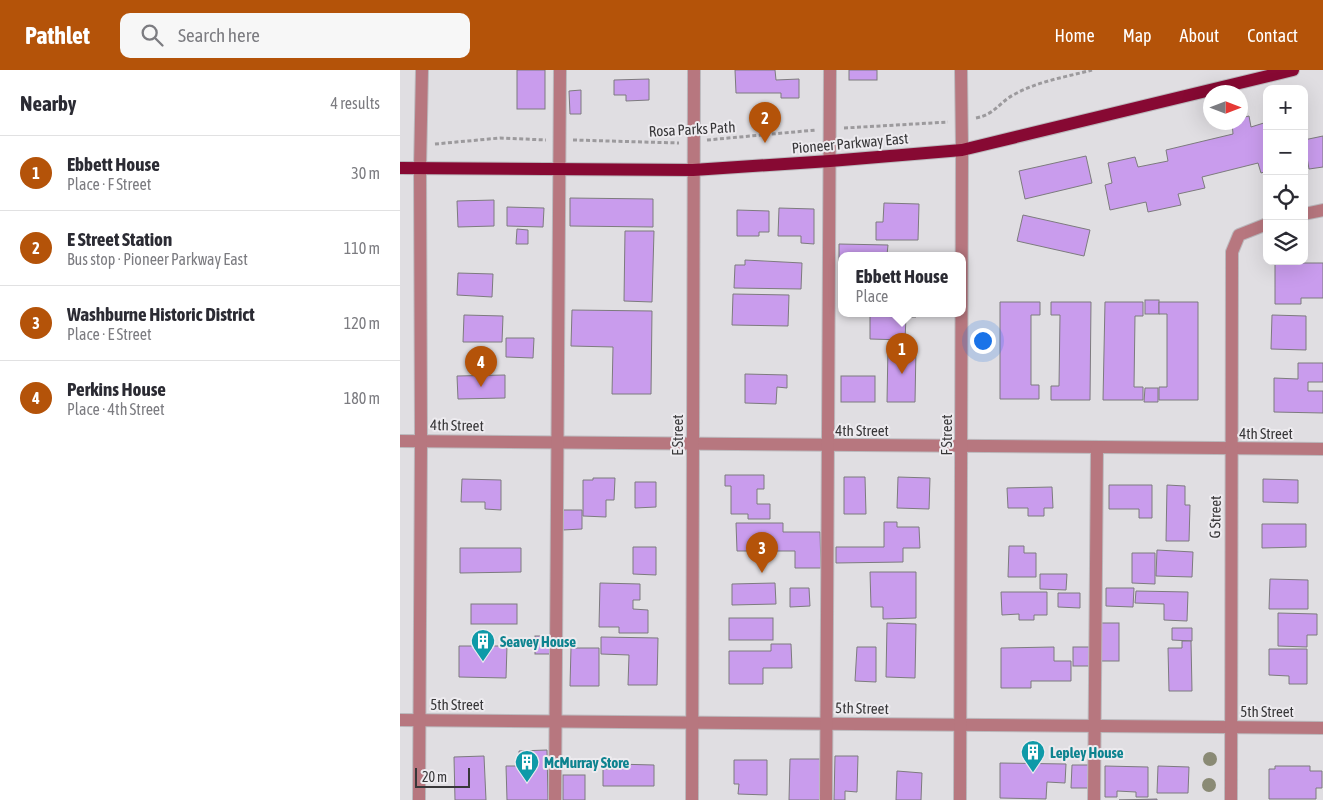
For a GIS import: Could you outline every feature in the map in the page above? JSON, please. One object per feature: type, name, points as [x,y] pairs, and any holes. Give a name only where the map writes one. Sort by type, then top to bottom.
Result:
[{"type":"main road","name":"Pioneer Parkway East","points":[[400,168],[693,170],[962,150],[1293,70]]},
{"type":"street","points":[[419,800],[420,168],[422,70]]},
{"type":"street","points":[[554,800],[560,70]]},
{"type":"street","name":"E Street","points":[[692,800],[694,70]]},
{"type":"street","points":[[826,800],[830,70]]},
{"type":"street","name":"F Street","points":[[961,70],[962,252]]},
{"type":"street","points":[[1308,213],[1323,210]]},
{"type":"street","name":"G Street","points":[[1231,800],[1232,252],[1239,235],[1263,226]]},
{"type":"street","name":"F Street","points":[[960,800],[962,317]]},
{"type":"street","name":"4th Street","points":[[400,441],[1323,450]]},
{"type":"street","points":[[1094,800],[1097,448]]},
{"type":"street","name":"5th Street","points":[[400,720],[1323,728]]},
{"type":"path","name":"Rosa Parks Path","points":[[421,144],[446,144],[500,138],[674,143],[830,129],[961,121],[987,116],[1012,95],[1034,84],[1092,70]]},
{"type":"building","points":[[517,70],[545,70],[545,109],[517,109]]},
{"type":"building","points":[[735,70],[775,70],[776,80],[799,79],[799,98],[781,98],[781,93],[736,93]]},
{"type":"building","points":[[849,70],[877,70],[877,80],[849,80]]},
{"type":"building","points":[[649,79],[649,100],[626,101],[626,95],[614,95],[614,80]]},
{"type":"building","points":[[581,90],[581,114],[570,114],[569,91]]},
{"type":"building","points":[[1248,116],[1251,127],[1263,123],[1263,172],[1261,173],[1258,163],[1202,177],[1205,188],[1178,194],[1181,205],[1148,212],[1146,202],[1110,210],[1105,185],[1112,183],[1108,163],[1135,157],[1138,167],[1168,161],[1166,150],[1233,134],[1233,130],[1248,130]]},
{"type":"building","points":[[1323,136],[1323,167],[1309,169],[1308,139]]},
{"type":"building","points":[[1086,156],[1092,183],[1025,199],[1019,171]]},
{"type":"building","points":[[570,198],[653,199],[653,227],[570,226]]},
{"type":"building","points":[[494,200],[494,226],[458,227],[457,201]]},
{"type":"building","points":[[884,203],[919,204],[918,240],[876,240],[876,222],[883,222]]},
{"type":"building","points":[[507,207],[544,208],[543,227],[507,226]]},
{"type":"building","points":[[779,208],[814,209],[814,244],[801,243],[801,236],[778,236]]},
{"type":"building","points":[[737,210],[769,211],[769,232],[759,232],[759,236],[737,236]]},
{"type":"building","points":[[1023,215],[1090,230],[1084,256],[1017,241]]},
{"type":"building","points":[[517,229],[528,230],[528,244],[516,244]]},
{"type":"building","points":[[625,231],[654,231],[652,302],[624,301]]},
{"type":"building","points":[[839,244],[888,245],[887,252],[839,252]]},
{"type":"building","points":[[745,260],[802,263],[801,289],[734,288],[735,265],[745,265]]},
{"type":"building","points":[[1323,263],[1323,298],[1301,298],[1301,304],[1275,304],[1275,265]]},
{"type":"building","points":[[458,273],[493,274],[492,297],[457,295]]},
{"type":"building","points":[[733,294],[789,295],[788,326],[732,325]]},
{"type":"building","points":[[1145,300],[1159,300],[1159,314],[1145,314]]},
{"type":"building","points":[[1000,302],[1040,302],[1040,315],[1031,315],[1031,385],[1039,385],[1039,399],[1000,399]]},
{"type":"building","points":[[1051,302],[1091,302],[1090,400],[1051,400],[1051,386],[1059,386],[1060,315],[1051,315]]},
{"type":"building","points":[[1105,302],[1143,302],[1143,316],[1135,316],[1134,387],[1143,387],[1143,400],[1103,400]]},
{"type":"building","points":[[1159,302],[1198,302],[1198,400],[1159,400],[1159,387],[1167,387],[1167,314],[1159,314]]},
{"type":"building","points":[[572,310],[652,311],[651,394],[612,394],[613,347],[571,346]]},
{"type":"building","points":[[464,315],[503,316],[502,342],[463,342]]},
{"type":"building","points":[[1272,315],[1306,316],[1306,350],[1271,349]]},
{"type":"building","points":[[870,317],[906,317],[905,340],[870,339]]},
{"type":"building","points":[[506,338],[534,338],[533,358],[506,357]]},
{"type":"building","points":[[888,346],[916,347],[915,402],[887,402]]},
{"type":"building","points":[[1298,363],[1323,363],[1323,382],[1308,382],[1308,391],[1323,391],[1323,413],[1274,412],[1274,378],[1298,379]]},
{"type":"building","points":[[745,374],[787,375],[787,388],[777,387],[776,404],[745,403]]},
{"type":"building","points":[[505,375],[505,398],[458,399],[457,376]]},
{"type":"building","points":[[841,376],[875,376],[875,402],[841,402]]},
{"type":"building","points":[[1145,388],[1158,388],[1158,402],[1144,402]]},
{"type":"building","points":[[725,475],[764,475],[764,489],[757,489],[757,504],[770,504],[770,519],[748,519],[748,514],[731,514],[731,486],[725,486]]},
{"type":"building","points":[[844,477],[865,477],[866,514],[844,514]]},
{"type":"building","points":[[898,477],[930,478],[929,509],[897,508]]},
{"type":"building","points":[[593,478],[615,478],[614,500],[606,500],[606,517],[583,516],[583,480],[593,480]]},
{"type":"building","points":[[462,479],[501,480],[501,510],[485,509],[485,502],[461,502]]},
{"type":"building","points":[[1263,479],[1298,480],[1298,503],[1263,502]]},
{"type":"building","points":[[635,482],[656,482],[656,507],[635,508]]},
{"type":"building","points":[[1109,485],[1152,485],[1152,518],[1139,518],[1139,509],[1109,509]]},
{"type":"building","points":[[1167,485],[1185,486],[1185,505],[1190,505],[1189,541],[1166,541]]},
{"type":"building","points":[[1052,487],[1053,508],[1044,508],[1044,516],[1028,516],[1028,508],[1008,508],[1007,488]]},
{"type":"building","points":[[563,510],[582,510],[582,529],[563,530]]},
{"type":"building","points":[[884,522],[897,522],[897,527],[919,527],[920,548],[903,548],[903,562],[836,563],[836,547],[884,547]]},
{"type":"building","points":[[736,523],[783,523],[783,532],[820,532],[821,568],[795,568],[795,551],[737,551]]},
{"type":"building","points":[[1262,524],[1306,524],[1306,547],[1262,548]]},
{"type":"building","points":[[1009,546],[1024,546],[1024,553],[1036,553],[1036,577],[1008,577]]},
{"type":"building","points":[[633,547],[656,547],[656,575],[633,574]]},
{"type":"building","points":[[460,548],[521,548],[521,572],[460,573]]},
{"type":"building","points":[[1157,550],[1193,552],[1192,577],[1156,576]]},
{"type":"building","points":[[1132,553],[1155,553],[1155,584],[1132,583]]},
{"type":"building","points":[[870,572],[916,572],[916,618],[883,619],[883,607],[871,607]]},
{"type":"building","points":[[1040,574],[1067,574],[1066,590],[1040,589]]},
{"type":"building","points":[[1270,579],[1308,580],[1308,609],[1269,609]]},
{"type":"building","points":[[600,583],[640,584],[640,600],[633,600],[633,609],[648,610],[648,633],[619,633],[619,627],[599,627]]},
{"type":"building","points":[[775,583],[776,604],[732,605],[732,584]]},
{"type":"building","points":[[790,588],[809,588],[810,606],[790,607]]},
{"type":"building","points":[[1106,588],[1134,588],[1133,607],[1106,606]]},
{"type":"building","points":[[1136,591],[1188,592],[1187,621],[1164,620],[1164,604],[1135,603]]},
{"type":"building","points":[[1001,592],[1047,592],[1047,615],[1034,615],[1034,620],[1019,620],[1019,614],[1002,615]]},
{"type":"building","points":[[1058,593],[1080,593],[1080,608],[1058,607]]},
{"type":"building","points":[[471,604],[517,604],[517,624],[471,624]]},
{"type":"building","points":[[1278,613],[1317,614],[1317,635],[1307,635],[1307,647],[1278,646]]},
{"type":"building","points":[[729,618],[773,618],[773,640],[729,640]]},
{"type":"building","points":[[887,623],[916,624],[915,678],[886,677]]},
{"type":"building","points":[[1101,623],[1119,623],[1119,661],[1101,661]]},
{"type":"building","points":[[1172,628],[1192,628],[1192,641],[1172,640]]},
{"type":"building","points":[[535,636],[550,636],[550,654],[535,654]]},
{"type":"building","points":[[601,637],[658,638],[657,685],[628,685],[629,655],[601,654]]},
{"type":"building","points":[[1182,641],[1191,641],[1192,691],[1169,691],[1168,648],[1182,648]]},
{"type":"building","points":[[771,644],[791,644],[792,668],[763,668],[763,684],[729,684],[729,651],[771,651]]},
{"type":"building","name":"Seavey House","points":[[459,646],[507,646],[506,678],[459,677]]},
{"type":"building","points":[[857,647],[876,647],[876,682],[855,681]]},
{"type":"building","points":[[1054,647],[1054,661],[1071,661],[1071,681],[1031,681],[1031,688],[1001,688],[1001,648]]},
{"type":"building","points":[[1073,647],[1090,647],[1090,666],[1073,666]]},
{"type":"building","points":[[571,648],[599,648],[599,686],[570,686]]},
{"type":"building","points":[[1269,649],[1307,649],[1307,684],[1289,684],[1289,676],[1269,675]]},
{"type":"building","name":"McMurray Store","points":[[547,750],[548,800],[507,800],[506,766],[520,766],[519,751]]},
{"type":"building","points":[[484,756],[486,800],[455,800],[454,757]]},
{"type":"building","points":[[835,756],[858,756],[857,792],[845,791],[845,800],[834,800]]},
{"type":"building","points":[[790,759],[821,759],[820,800],[789,800]]},
{"type":"building","points":[[734,760],[767,760],[767,795],[738,794],[739,784],[734,784]]},
{"type":"building","name":"Lepley House","points":[[1000,763],[1066,764],[1065,783],[1047,782],[1046,799],[1000,798]]},
{"type":"building","points":[[615,764],[654,765],[654,786],[603,786],[603,769],[615,769]]},
{"type":"building","points":[[1072,765],[1089,765],[1089,788],[1071,788]]},
{"type":"building","points":[[1105,766],[1148,767],[1148,797],[1136,797],[1136,792],[1117,791],[1117,797],[1105,797]]},
{"type":"building","points":[[1158,766],[1189,767],[1188,793],[1157,793]]},
{"type":"building","points":[[1275,766],[1310,766],[1310,771],[1322,771],[1322,788],[1316,788],[1316,799],[1269,799],[1269,769],[1275,769]]},
{"type":"building","points":[[897,771],[922,773],[921,800],[896,800]]},
{"type":"building","points":[[563,775],[585,775],[585,800],[563,800]]},
{"type":"building","points":[[1157,799],[1157,800],[1119,800]]},
{"type":"place","name":"E Street Station","points":[[765,143]]},
{"type":"place","name":"Ebbett House","points":[[902,374]]},
{"type":"place","name":"Perkins House","points":[[481,387]]},
{"type":"place","name":"Washburne Historic District","points":[[762,573]]},
{"type":"place","name":"Seavey House","points":[[483,662]]},
{"type":"place","name":"Lepley House","points":[[1033,773]]},
{"type":"place","name":"McMurray Store","points":[[527,783]]}]
